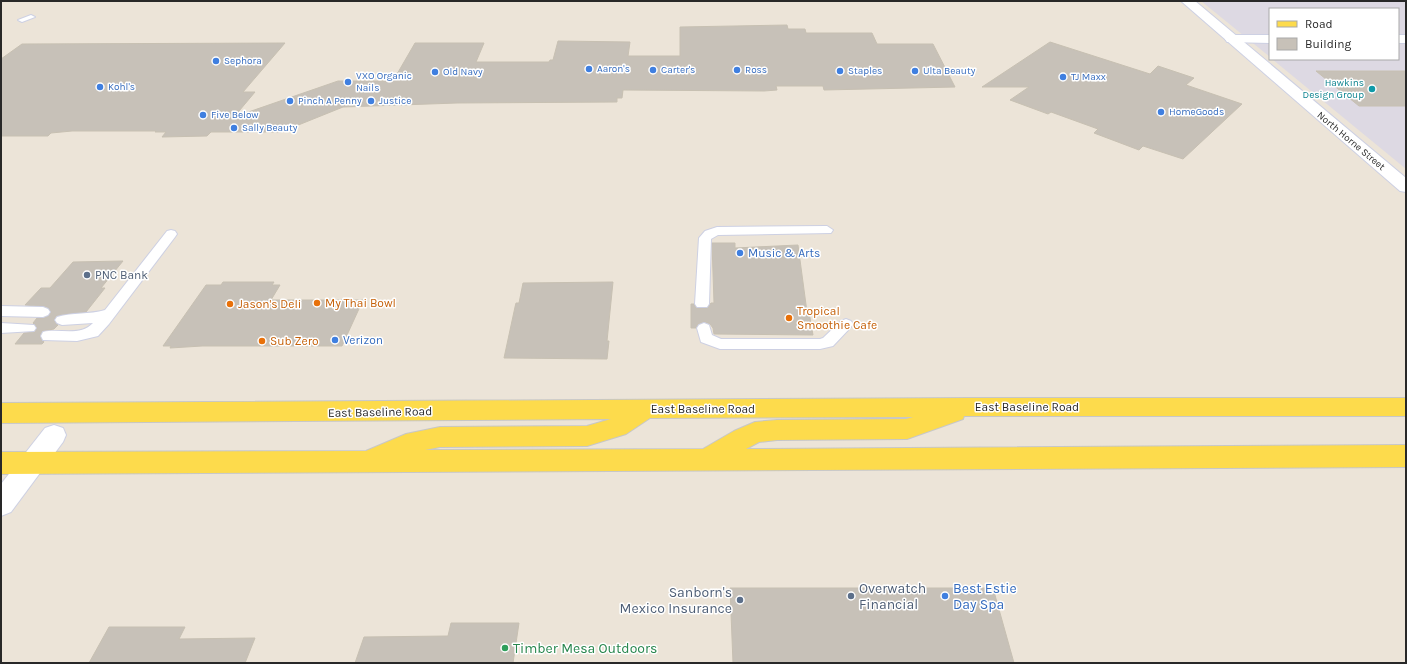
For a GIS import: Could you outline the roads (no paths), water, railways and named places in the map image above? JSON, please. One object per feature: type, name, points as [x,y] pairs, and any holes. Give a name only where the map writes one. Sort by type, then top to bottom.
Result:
[{"type":"main road","name":"East Baseline Road","points":[[1,413],[970,407],[1406,407]]},
{"type":"main road","points":[[708,459],[755,432],[777,430],[907,429],[970,407]]},
{"type":"main road","points":[[370,461],[387,451],[406,444],[440,437],[587,436],[621,426],[646,409]]},
{"type":"main road","points":[[1,463],[1406,456]]},
{"type":"street","name":"North Horne Street","points":[[1187,1],[1406,187]]},
{"type":"street","points":[[1232,40],[1269,39]]},
{"type":"street","points":[[1,504],[54,435]]},
{"type":"lane","points":[[22,20],[31,17]]},
{"type":"lane","points":[[702,304],[705,238],[709,234],[717,231],[827,230]]},
{"type":"lane","points":[[55,328],[87,328],[110,313],[171,234]]},
{"type":"lane","points":[[87,310],[110,313]]},
{"type":"lane","points":[[1,311],[32,324]]},
{"type":"lane","points":[[1,320],[32,324]]},
{"type":"lane","points":[[1,328],[32,324]]},
{"type":"lane","points":[[1,336],[32,324]]},
{"type":"lane","points":[[704,328],[706,338],[720,344],[820,344],[828,342],[846,324]]},
{"type":"place","name":"Sephora","points":[[216,61]]},
{"type":"place","name":"Aaron's","points":[[589,69]]},
{"type":"place","name":"Carter's","points":[[653,70]]},
{"type":"place","name":"Ross","points":[[737,70]]},
{"type":"place","name":"Staples","points":[[840,71]]},
{"type":"place","name":"Ulta Beauty","points":[[915,71]]},
{"type":"place","name":"Old Navy","points":[[435,72]]},
{"type":"place","name":"TJ Maxx","points":[[1063,77]]},
{"type":"place","name":"VXO Organic Nails","points":[[348,82]]},
{"type":"place","name":"Kohl's","points":[[100,87]]},
{"type":"place","name":"Hawkins Design Group","points":[[1372,89]]},
{"type":"place","name":"Pinch A Penny","points":[[290,101]]},
{"type":"place","name":"Justice","points":[[371,101]]},
{"type":"place","name":"HomeGoods","points":[[1161,112]]},
{"type":"place","name":"Five Below","points":[[203,115]]},
{"type":"place","name":"Sally Beauty","points":[[234,128]]},
{"type":"place","name":"Music & Arts","points":[[740,253]]},
{"type":"place","name":"PNC Bank","points":[[87,275]]},
{"type":"place","name":"My Thai Bowl","points":[[317,303]]},
{"type":"place","name":"Jason's Deli","points":[[230,304]]},
{"type":"place","name":"Tropical Smoothie Cafe","points":[[789,318]]},
{"type":"place","name":"Verizon","points":[[335,340]]},
{"type":"place","name":"Sub Zero","points":[[262,341]]},
{"type":"place","name":"Overwatch Financial","points":[[851,596]]},
{"type":"place","name":"Best Estie Day Spa","points":[[945,596]]},
{"type":"place","name":"Sanborn's Mexico Insurance","points":[[740,600]]},
{"type":"place","name":"Timber Mesa Outdoors","points":[[505,648]]}]
